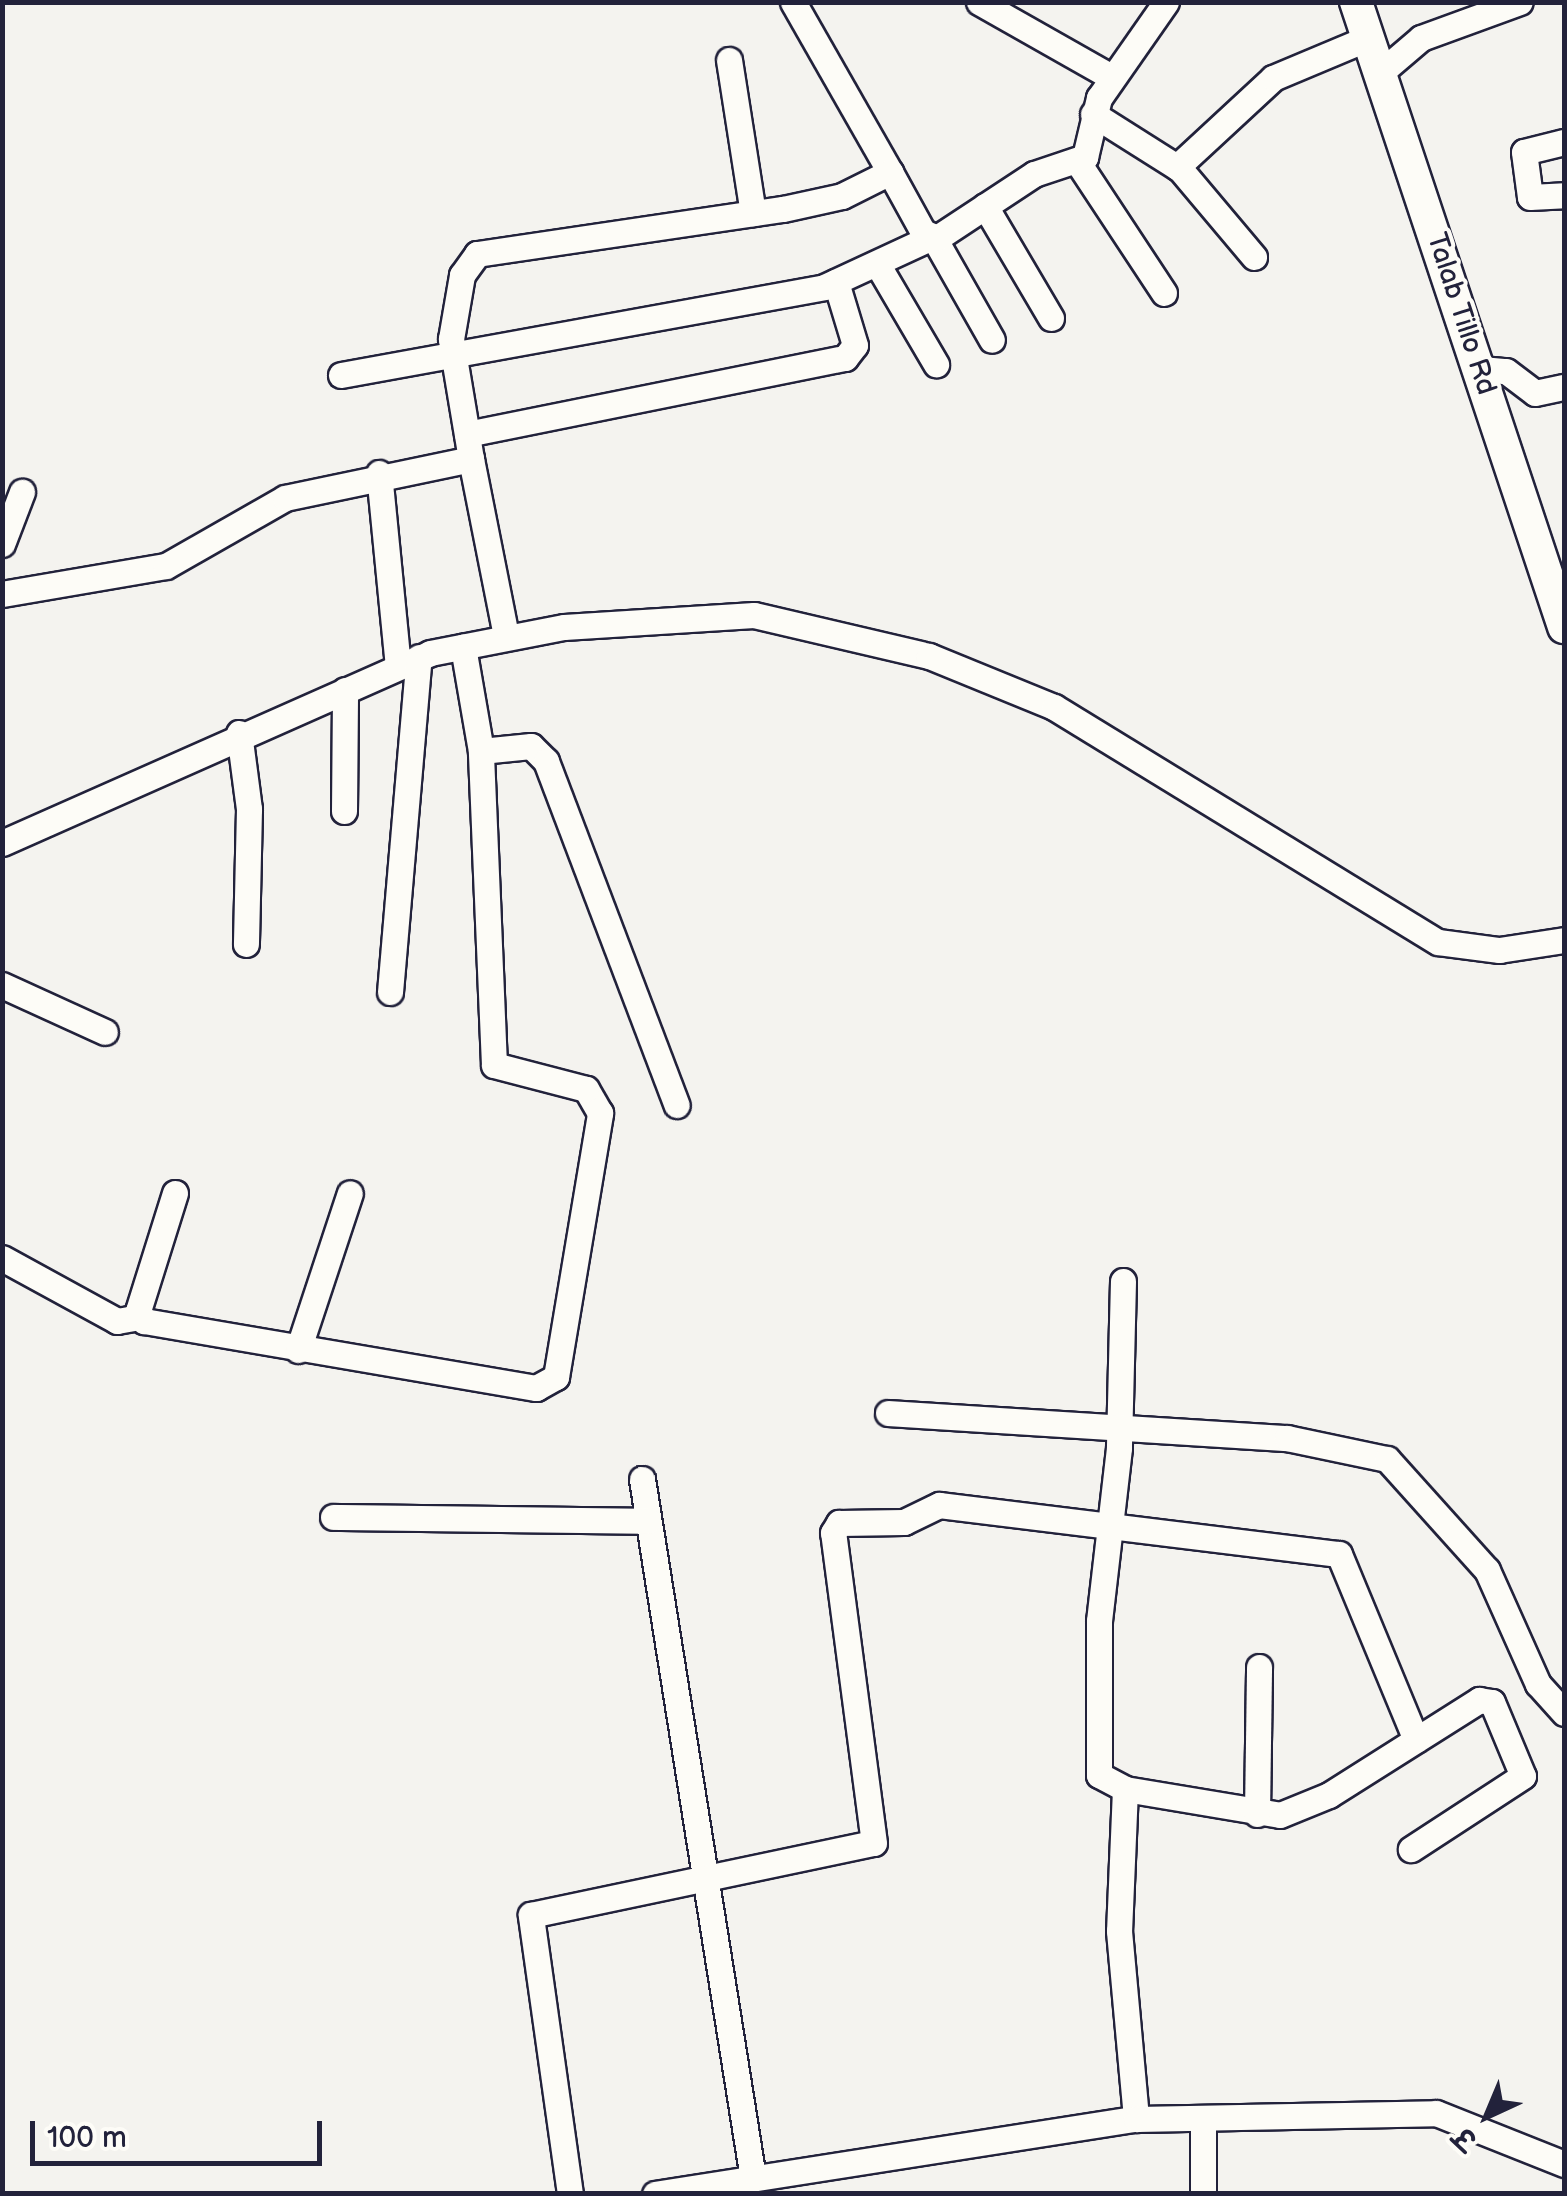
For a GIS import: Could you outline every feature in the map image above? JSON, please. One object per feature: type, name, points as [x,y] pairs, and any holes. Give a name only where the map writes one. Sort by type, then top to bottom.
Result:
[{"type":"main road","name":"Talab Tillo Rd","points":[[1356,2],[1564,626]]},
{"type":"street","points":[[793,2],[992,340]]},
{"type":"street","points":[[979,2],[1110,76]]},
{"type":"street","points":[[340,375],[452,359],[836,282],[879,268],[1088,152],[1093,114],[1110,76],[1166,2]]},
{"type":"street","points":[[1380,73],[1421,38],[1520,2]]},
{"type":"street","points":[[1177,167],[1273,78],[1368,38]]},
{"type":"street","points":[[729,60],[753,213]]},
{"type":"street","points":[[1093,114],[1177,167],[1215,200],[1254,257]]},
{"type":"street","points":[[1564,142],[1524,150],[1530,197],[1564,195]]},
{"type":"street","points":[[1077,161],[1164,293]]},
{"type":"street","points":[[506,636],[452,359],[457,292],[477,254],[842,196],[890,172]]},
{"type":"street","points":[[985,206],[1051,318]]},
{"type":"street","points":[[879,268],[936,364]]},
{"type":"street","points":[[2,594],[191,558],[285,498],[469,446],[845,358],[855,345],[836,282]]},
{"type":"street","points":[[1481,369],[1506,371],[1535,393],[1564,387]]},
{"type":"street","points":[[380,472],[408,662],[390,992]]},
{"type":"street","points":[[2,544],[22,492]]},
{"type":"street","points":[[2,844],[239,733],[408,662],[506,636],[754,615],[856,634],[988,679],[1112,737],[1426,936],[1470,950],[1564,940]]},
{"type":"street","points":[[2,1258],[117,1321],[140,1317],[275,1337],[298,1350],[536,1388],[556,1378],[600,1112],[586,1089],[494,1064],[480,750],[463,647]]},
{"type":"street","points":[[344,690],[344,810]]},
{"type":"street","points":[[239,733],[248,808],[246,944]]},
{"type":"street","points":[[480,750],[531,746],[546,761],[677,1105]]},
{"type":"street","points":[[2,985],[105,1032]]},
{"type":"street","points":[[298,1350],[350,1193]]},
{"type":"street","points":[[140,1317],[175,1194]]},
{"type":"street","points":[[1123,1280],[1117,1477],[1108,1526],[1094,1764],[1125,1790],[1257,1814],[1307,1807],[1486,1700],[1524,1771],[1411,1848]]},
{"type":"street","points":[[888,1413],[1118,1437],[1287,1438],[1386,1460],[1486,1570],[1538,1684],[1564,1714]]},
{"type":"street","points":[[642,1480],[753,2178]]},
{"type":"street","points":[[570,2194],[528,1920],[543,1908],[703,1880],[874,1843],[836,1525],[904,1522],[939,1505],[1344,1556],[1416,1740]]},
{"type":"street","points":[[333,1517],[648,1521]]},
{"type":"street","points":[[1257,1814],[1259,1667]]},
{"type":"street","points":[[1125,1790],[1120,1931],[1136,2119]]},
{"type":"street","points":[[655,2194],[1136,2119],[1436,2113],[1564,2164]]},
{"type":"street","points":[[1202,2194],[1204,2118]]}]
